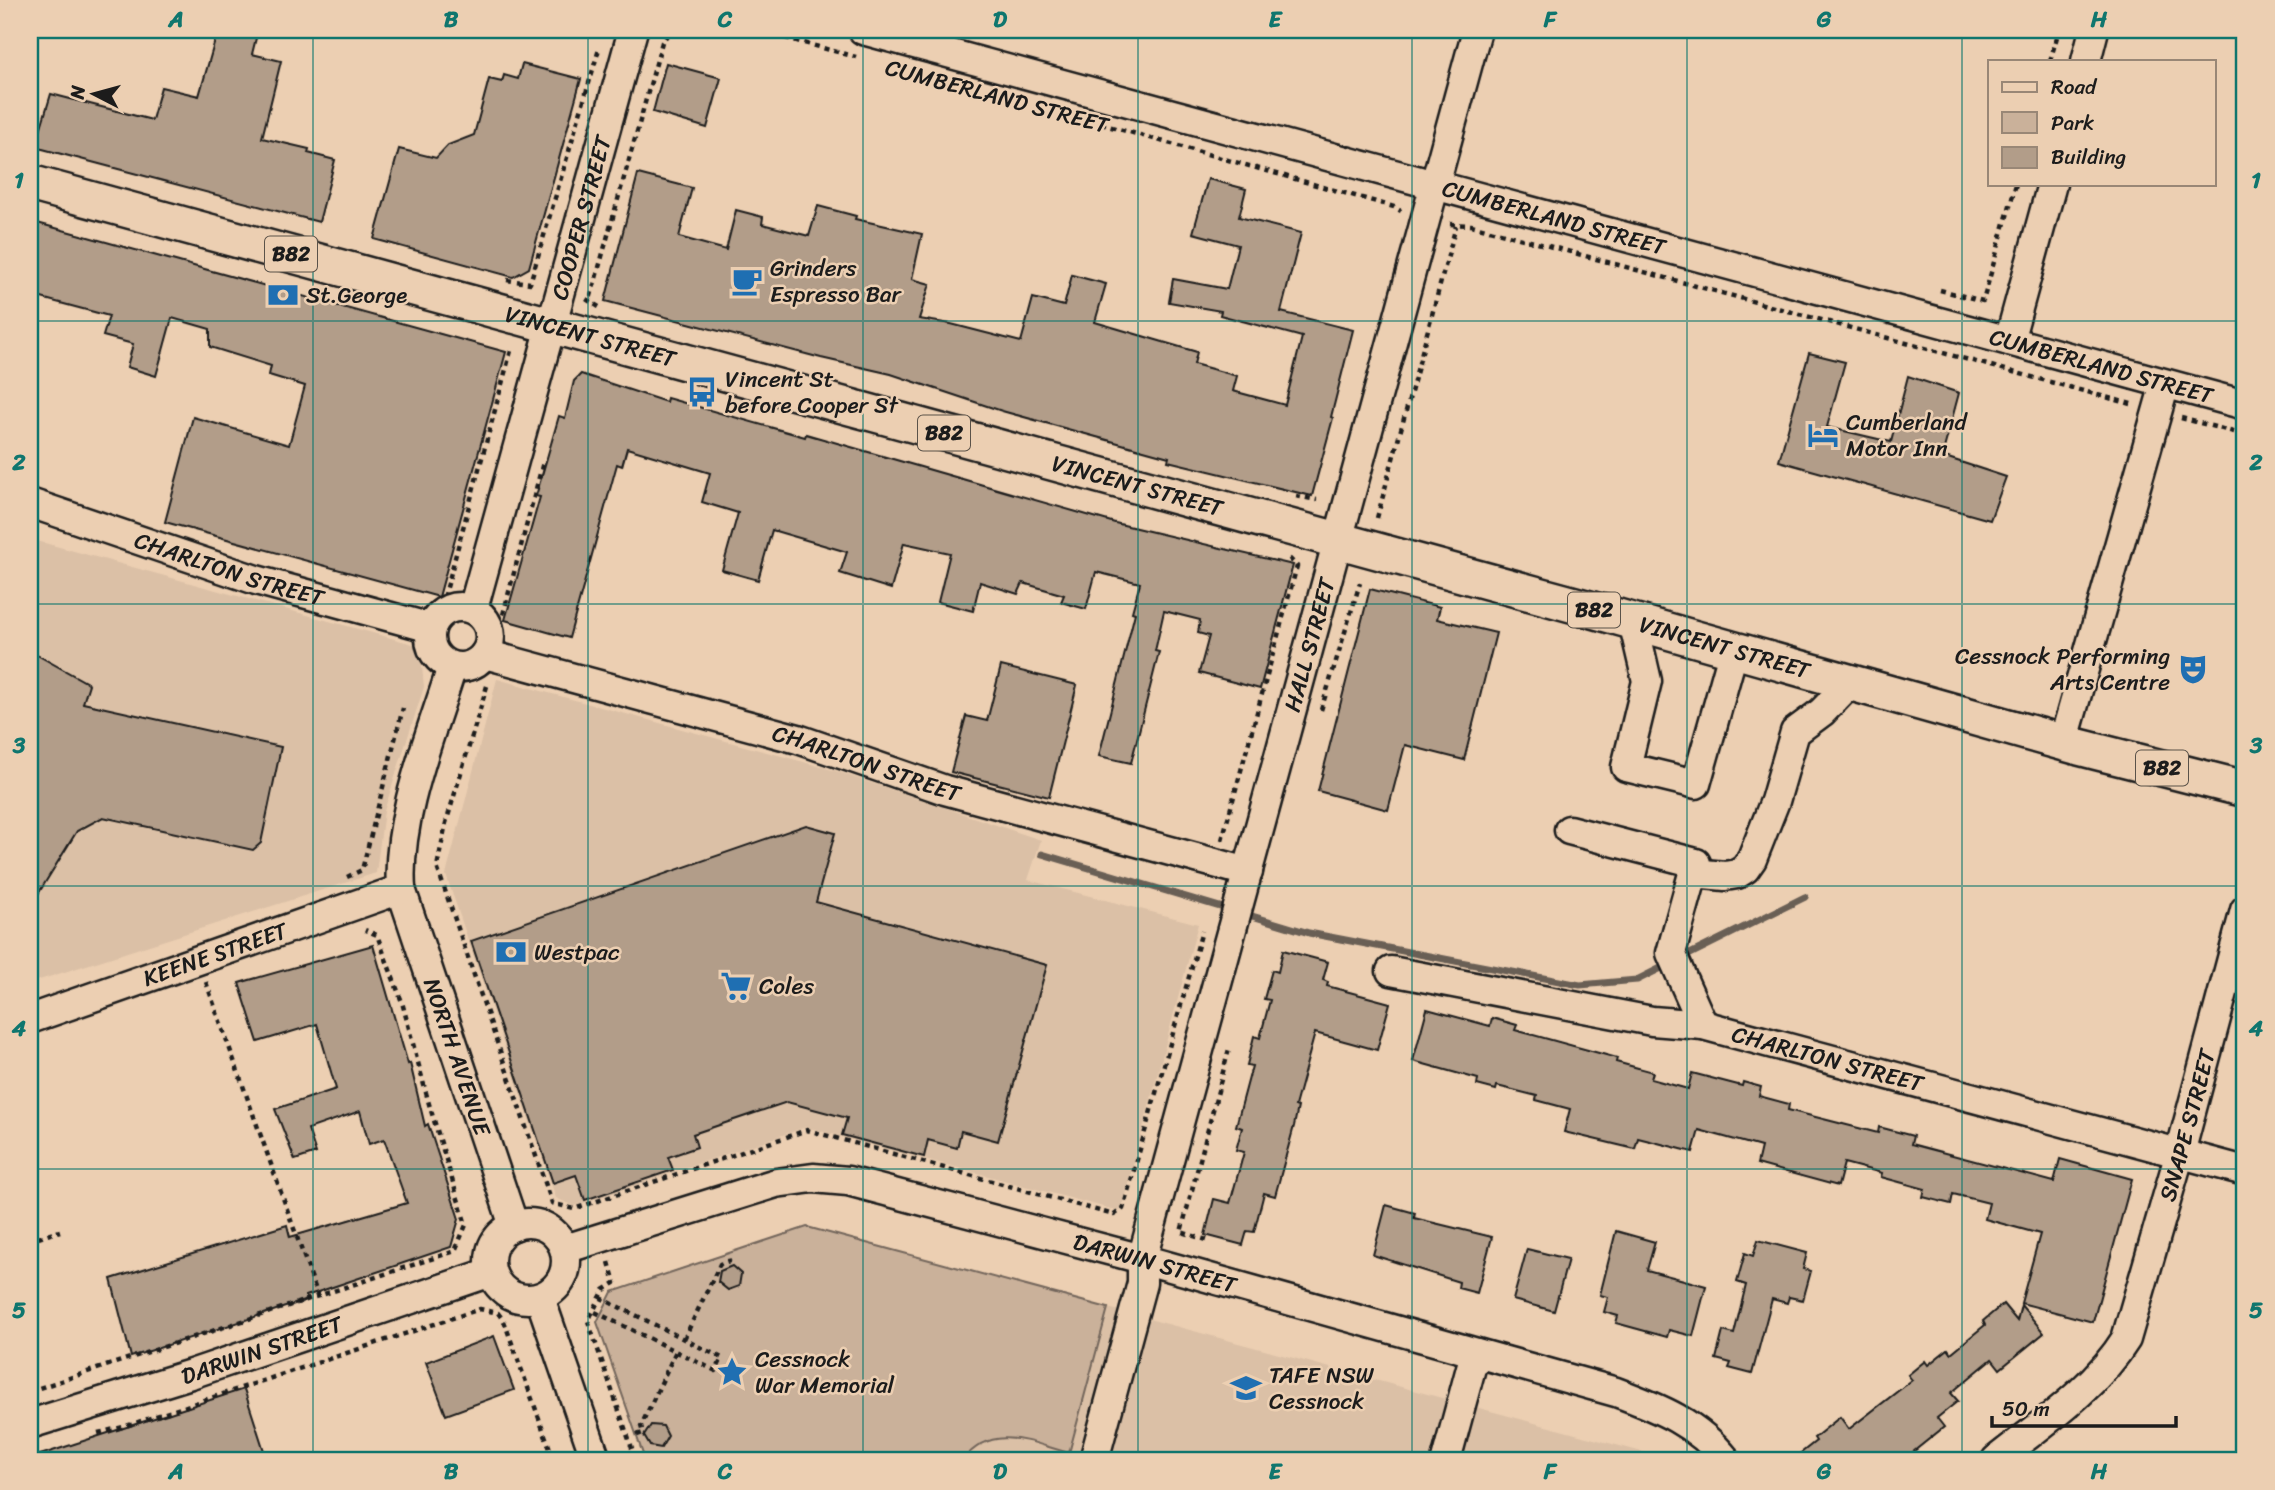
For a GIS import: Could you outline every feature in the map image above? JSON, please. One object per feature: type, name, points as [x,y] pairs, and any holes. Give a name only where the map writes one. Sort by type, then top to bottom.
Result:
[{"type":"main road","name":"VINCENT STREET","points":[[30,183],[1633,621],[2063,743],[2245,789]]},
{"type":"street","name":"COOPER STREET","points":[[473,609],[633,30]]},
{"type":"street","name":"CUMBERLAND STREET","points":[[863,30],[2245,405]]},
{"type":"street","name":"HALL STREET","points":[[1094,1460],[1142,1283],[1142,1259],[1477,30]]},
{"type":"street","points":[[2086,60],[2094,30]]},
{"type":"street","points":[[2009,341],[2051,186]]},
{"type":"street","points":[[2063,743],[2165,384]]},
{"type":"street","name":"CHARLTON STREET","points":[[30,503],[256,580],[431,628]]},
{"type":"street","points":[[448,609],[473,609],[486,621],[489,629],[490,638],[485,654],[471,666],[452,667],[444,664],[433,652],[429,636],[431,628],[440,614],[448,609]]},
{"type":"street","points":[[1633,621],[1647,681],[1626,767],[1696,785],[1734,649]]},
{"type":"street","name":"CHARLTON STREET","points":[[485,654],[798,739],[945,790],[1248,873]]},
{"type":"street","points":[[401,889],[401,848],[409,807],[452,667]]},
{"type":"street","points":[[1569,830],[1696,863],[1693,873],[1725,876],[1737,874],[1745,869],[1752,859],[1775,801],[1795,732],[1822,712],[1852,682]]},
{"type":"street","name":"CHARLTON STREET","points":[[1693,873],[1672,943],[1675,963],[1703,1024],[2245,1171]]},
{"type":"street","name":"KEENE STREET","points":[[30,1019],[401,889]]},
{"type":"street","name":"NORTH AVENUE","points":[[401,889],[514,1226]]},
{"type":"street","name":"SNAPE STREET","points":[[1996,1460],[2096,1377],[2113,1359],[2126,1339],[2180,1153],[2245,910]]},
{"type":"street","points":[[1391,971],[1652,1021],[1703,1024]]},
{"type":"street","name":"DARWIN STREET","points":[[565,1249],[776,1183],[813,1178],[848,1181],[1142,1259],[1616,1392],[1667,1411],[1713,1444],[1726,1460]]},
{"type":"street","points":[[531,1223],[548,1228],[565,1249],[567,1259],[563,1279],[557,1287],[540,1298],[520,1299],[510,1296],[502,1290],[491,1272],[494,1245],[506,1230],[514,1226],[531,1223]]},
{"type":"street","name":"DARWIN STREET","points":[[30,1423],[191,1374],[491,1272]]},
{"type":"street","points":[[540,1298],[596,1460]]},
{"type":"street","points":[[1446,1460],[1475,1353]]},
{"type":"path","name":"COOPER STREET","points":[[586,299],[592,296],[662,42],[671,30]]},
{"type":"path","name":"CUMBERLAND STREET","points":[[756,30],[860,58]]},
{"type":"path","points":[[2050,60],[2059,30]]},
{"type":"path","name":"COOPER STREET","points":[[530,283],[597,52],[603,41]]},
{"type":"path","name":"CUMBERLAND STREET","points":[[1097,123],[1370,200],[1399,211]]},
{"type":"path","points":[[1940,290],[1983,301],[2015,186]]},
{"type":"path","name":"CUMBERLAND STREET","points":[[1377,518],[1456,226],[1471,225],[2245,435]]},
{"type":"path","points":[[443,602],[512,347]]},
{"type":"path","points":[[499,629],[546,453]]},
{"type":"path","name":"HALL STREET","points":[[1218,864],[1297,566]]},
{"type":"path","name":"NORTH AVENUE","points":[[487,686],[446,823],[438,867],[552,1203]]},
{"type":"path","points":[[347,877],[362,870],[403,708]]},
{"type":"path","points":[[1124,1209],[1202,929]]},
{"type":"path","name":"NORTH AVENUE","points":[[318,1296],[455,1251],[466,1225],[402,1003],[377,935],[365,930]]},
{"type":"path","points":[[30,1391],[318,1296],[206,981],[197,984]]},
{"type":"path","points":[[1207,1240],[1181,1232],[1232,1037]]},
{"type":"path","points":[[38,1238],[60,1231]]},
{"type":"path","points":[[684,1339],[720,1264],[729,1261],[727,1255]]},
{"type":"path","points":[[608,1262],[615,1283],[604,1290],[588,1321],[636,1460]]},
{"type":"path","points":[[595,1312],[716,1371],[722,1358],[601,1298]]},
{"type":"path","name":"DARWIN STREET","points":[[86,1435],[123,1427],[480,1309],[498,1313],[504,1321],[554,1460]]},
{"type":"path","points":[[637,1435],[643,1433],[641,1426],[676,1352]]},
{"type":"shaded area","points":[[30,539],[420,646],[424,687],[384,811],[376,873],[30,983]]},
{"type":"shaded area","points":[[497,679],[833,770],[1041,840],[1028,880],[1198,924],[1122,1206],[1118,1211],[806,1127],[574,1206],[556,1198],[446,875]]},
{"type":"shaded area","name":"TAFE NSW Cessnock","points":[[1108,1308],[1657,1456],[1661,1460],[964,1460],[978,1445],[1000,1437],[1069,1453]]},
{"type":"green space","points":[[807,1227],[1108,1308],[1069,1453],[1027,1441],[1000,1438],[975,1448],[963,1460],[645,1460],[597,1322],[612,1292]]},
{"type":"building","points":[[218,30],[258,30],[252,54],[281,61],[262,138],[309,149],[308,153],[335,160],[319,222],[35,147],[51,94],[152,120],[161,87],[199,96]]},
{"type":"building","points":[[666,63],[721,78],[707,128],[653,112]]},
{"type":"building","points":[[522,64],[581,79],[529,268],[513,277],[374,239],[399,149],[436,158],[448,145],[474,135],[489,79],[502,82],[504,75],[518,79]]},
{"type":"building","points":[[638,174],[692,188],[679,237],[726,250],[736,210],[763,217],[762,224],[809,236],[818,206],[856,216],[855,219],[922,234],[912,279],[930,284],[919,319],[951,324],[1021,342],[1033,298],[1064,306],[1072,275],[1106,284],[1095,322],[1197,352],[1194,364],[1237,376],[1233,391],[1285,405],[1302,337],[1220,315],[1221,311],[1169,302],[1173,279],[1227,289],[1238,245],[1193,233],[1208,179],[1246,189],[1239,217],[1301,233],[1281,312],[1353,330],[1312,496],[1168,461],[1169,457],[1002,411],[891,374],[605,301]]},
{"type":"building","points":[[30,221],[506,352],[439,597],[165,522],[193,417],[289,445],[305,386],[269,375],[271,366],[210,347],[210,329],[172,318],[156,376],[127,367],[133,344],[103,336],[109,316],[30,295]]},
{"type":"building","name":"Cumberland Motor Inn","points":[[1809,353],[1845,362],[1827,427],[1891,442],[1908,376],[1959,393],[1942,456],[2006,477],[1990,520],[1779,461]]},
{"type":"building","points":[[581,374],[666,402],[667,398],[805,437],[806,434],[1115,523],[1293,565],[1260,689],[1199,673],[1209,636],[1198,633],[1200,620],[1164,611],[1155,651],[1159,652],[1131,763],[1099,756],[1140,583],[1096,572],[1086,609],[1061,602],[1064,595],[1023,583],[1018,594],[980,582],[973,611],[938,602],[950,553],[904,543],[891,589],[840,573],[847,552],[772,530],[758,580],[722,570],[738,513],[702,502],[710,473],[627,448],[622,466],[617,464],[569,638],[505,620],[540,497],[536,496],[559,416],[565,418],[574,381]]},
{"type":"building","points":[[1370,589],[1440,607],[1437,619],[1496,633],[1464,760],[1405,745],[1388,810],[1318,791]]},
{"type":"building","points":[[30,651],[89,684],[83,703],[281,747],[261,843],[253,850],[103,817],[77,831],[30,907]]},
{"type":"building","points":[[1001,666],[1077,685],[1049,797],[951,772],[966,716],[987,721]]},
{"type":"building","points":[[806,825],[835,833],[816,902],[1047,965],[998,1141],[961,1131],[957,1148],[928,1140],[924,1157],[842,1135],[847,1118],[787,1102],[693,1134],[697,1147],[668,1157],[673,1170],[585,1200],[576,1175],[553,1183],[471,941]]},
{"type":"building","points":[[373,945],[408,1064],[410,1063],[425,1126],[428,1124],[459,1219],[451,1247],[306,1296],[307,1300],[131,1357],[111,1279],[287,1225],[290,1237],[407,1203],[384,1139],[369,1144],[360,1111],[308,1129],[316,1153],[295,1160],[275,1109],[336,1089],[317,1024],[258,1042],[239,983]]},
{"type":"building","points":[[1283,950],[1328,962],[1323,980],[1328,982],[1327,986],[1390,1003],[1377,1050],[1315,1033],[1275,1196],[1264,1193],[1254,1232],[1247,1231],[1243,1245],[1205,1235],[1214,1199],[1230,1203],[1244,1152],[1236,1150],[1242,1128],[1236,1126],[1252,1066],[1247,1065],[1254,1036],[1260,1038],[1270,1000],[1264,999],[1272,970],[1278,972]]},
{"type":"building","points":[[1427,1009],[1490,1026],[1492,1018],[1517,1025],[1515,1030],[1617,1058],[1616,1062],[1653,1072],[1651,1079],[1688,1089],[1692,1073],[1742,1086],[1743,1082],[1761,1087],[1759,1096],[1789,1104],[1788,1110],[1878,1133],[1879,1127],[1913,1136],[1911,1144],[2054,1182],[2060,1159],[2132,1179],[2093,1322],[2021,1303],[2040,1234],[1985,1219],[1989,1203],[1953,1194],[1951,1204],[1923,1197],[1925,1189],[1844,1163],[1838,1186],[1757,1164],[1761,1147],[1699,1130],[1693,1152],[1638,1138],[1635,1149],[1564,1132],[1570,1109],[1536,1100],[1537,1096],[1497,1086],[1496,1090],[1477,1085],[1478,1079],[1413,1061]]},
{"type":"building","points":[[1386,1205],[1415,1213],[1414,1218],[1492,1237],[1477,1293],[1458,1288],[1459,1282],[1373,1255]]},
{"type":"building","points":[[1616,1231],[1655,1242],[1647,1270],[1706,1286],[1693,1336],[1669,1330],[1667,1337],[1616,1323],[1618,1316],[1604,1312],[1608,1297],[1600,1295]]},
{"type":"building","points":[[1758,1240],[1807,1253],[1803,1269],[1811,1271],[1803,1300],[1789,1297],[1787,1303],[1772,1299],[1752,1374],[1729,1368],[1731,1363],[1716,1359],[1723,1331],[1734,1334],[1746,1285],[1737,1282],[1745,1253],[1753,1256]]},
{"type":"building","points":[[1527,1249],[1568,1259],[1554,1311],[1513,1300]]},
{"type":"building","points":[[732,1266],[741,1274],[739,1286],[728,1290],[718,1282],[720,1271]]},
{"type":"building","points":[[2003,1304],[2017,1321],[2021,1305],[2044,1333],[2000,1369],[1992,1359],[1951,1393],[1958,1401],[1937,1418],[1944,1427],[1903,1460],[1792,1460],[1840,1417],[1849,1429],[1912,1380],[1908,1375],[1925,1361],[1928,1365],[1948,1349],[1951,1353],[1985,1325],[1983,1321]]},
{"type":"building","points":[[494,1336],[514,1390],[446,1415],[426,1362]]},
{"type":"building","points":[[244,1389],[267,1460],[37,1460],[37,1456]]},
{"type":"building","points":[[651,1425],[663,1426],[668,1436],[661,1448],[650,1446],[644,1436]]},
{"type":"waterway","points":[[1042,854],[1230,910]]},
{"type":"waterway","points":[[1680,959],[1805,897]]},
{"type":"waterway","points":[[1242,913],[1309,933],[1580,985],[1637,980],[1669,964]]},
{"type":"place","name":"Grinders Espresso Bar","points":[[747,281]]},
{"type":"place","name":"St.George","points":[[283,295]]},
{"type":"place","name":"Vincent St before Cooper St","points":[[702,392]]},
{"type":"place","name":"Cumberland Motor Inn","points":[[1823,435]]},
{"type":"place","name":"Cessnock Performing Arts Centre","points":[[2193,669]]},
{"type":"place","name":"Westpac","points":[[511,952]]},
{"type":"place","name":"Coles","points":[[736,986]]},
{"type":"place","name":"Cessnock War Memorial","points":[[732,1372]]},
{"type":"place","name":"TAFE NSW Cessnock","points":[[1246,1388]]}]
